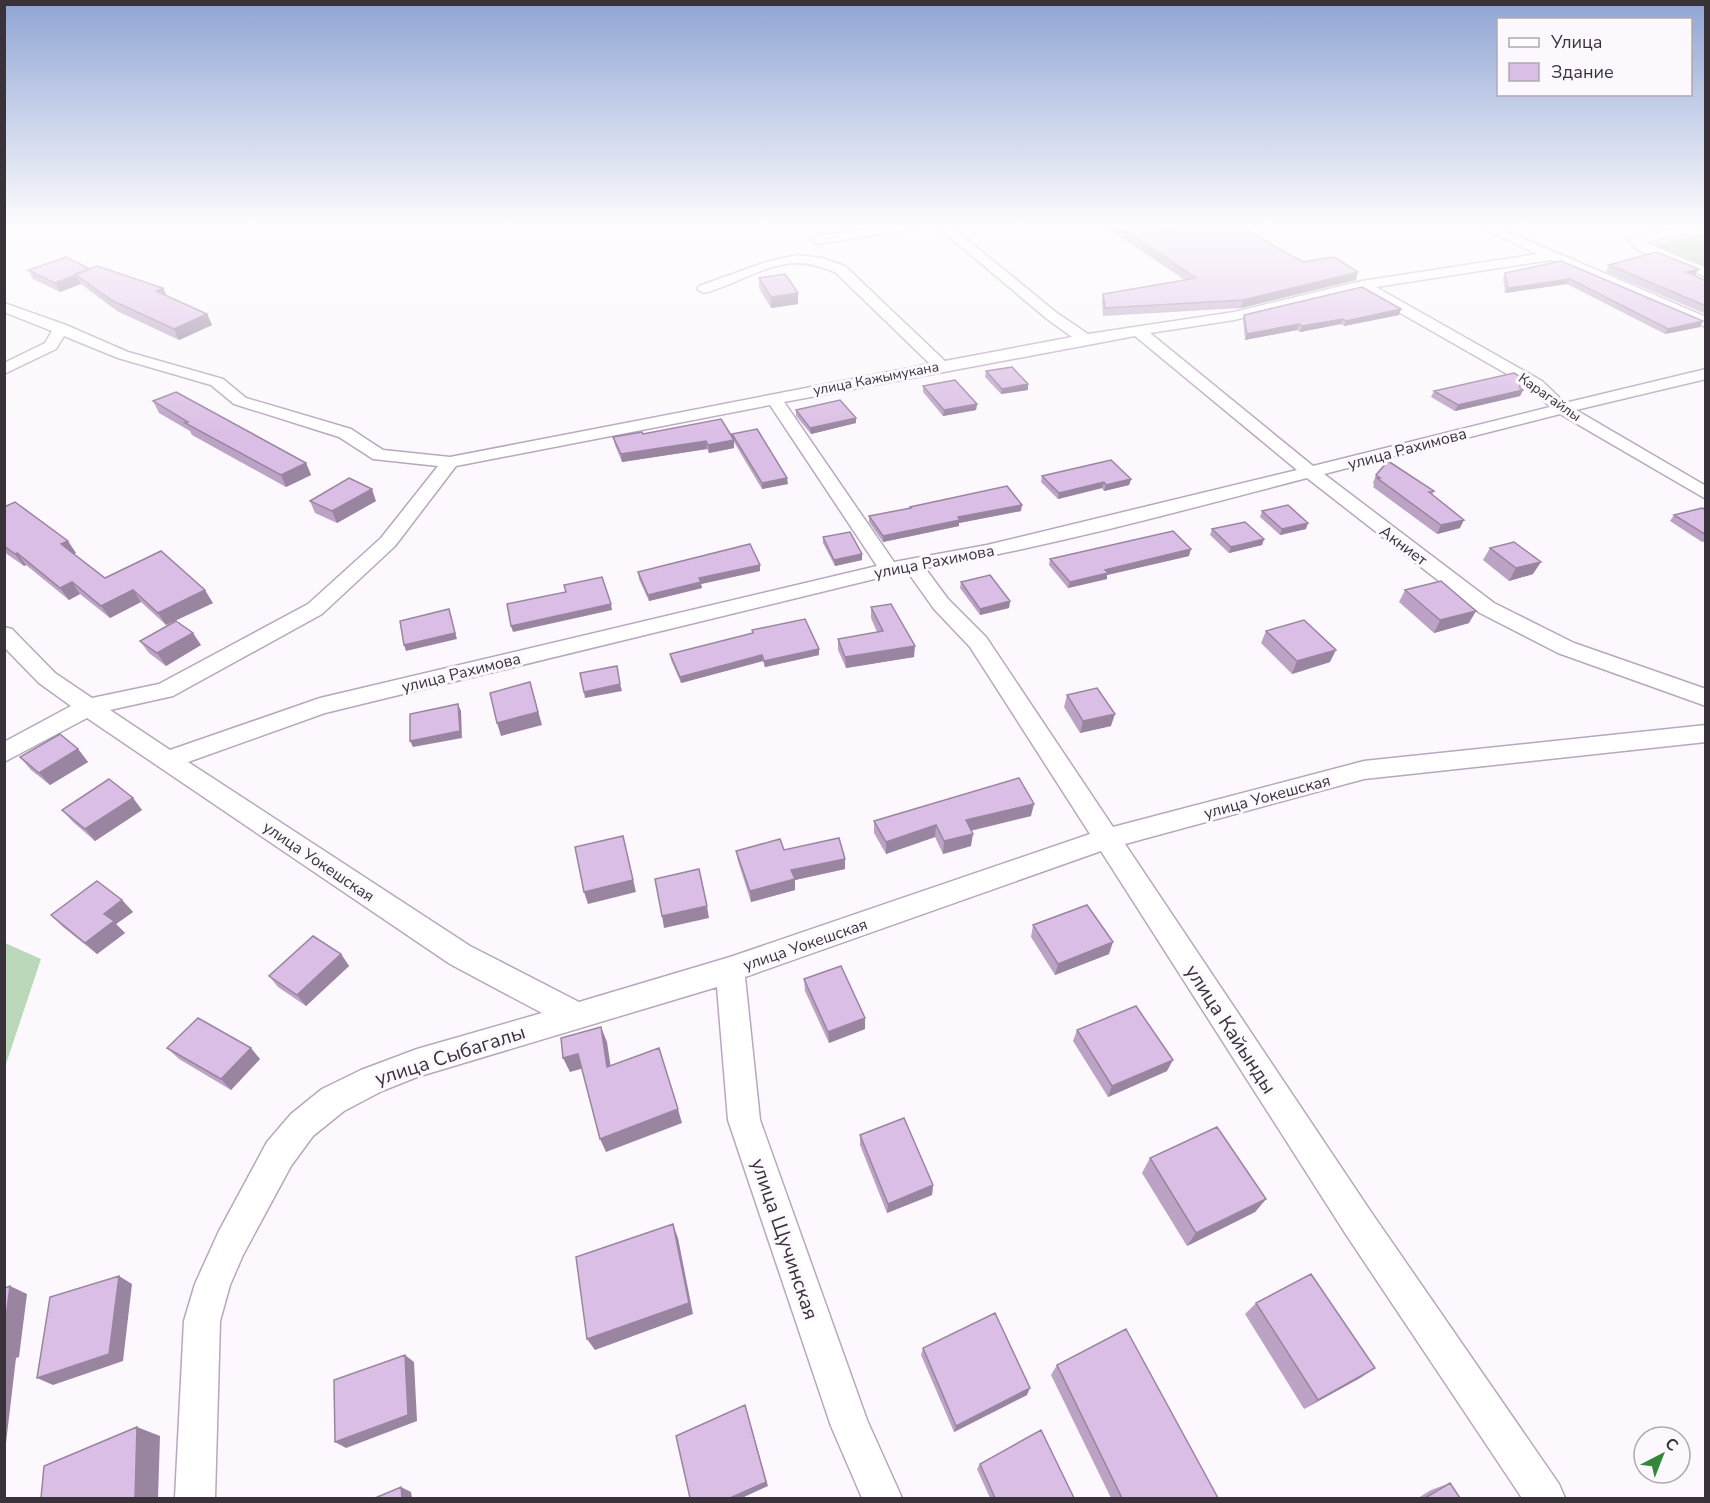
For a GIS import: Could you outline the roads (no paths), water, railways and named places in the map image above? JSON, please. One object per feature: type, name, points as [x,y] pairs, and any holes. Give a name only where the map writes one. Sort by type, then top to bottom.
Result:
[{"type":"street","points":[[867,294],[941,366]]},
{"type":"street","points":[[1025,294],[1085,339]]},
{"type":"street","name":"улица Кажымукана","points":[[61,328],[123,355],[217,382],[240,401],[345,433],[379,455],[450,462],[1085,339],[1233,316],[1324,294]]},
{"type":"street","name":"Карагайлы","points":[[1378,294],[1536,384],[1561,408],[1706,494]]},
{"type":"street","points":[[1639,294],[1706,323]]},
{"type":"street","points":[[4,307],[61,328],[51,346],[4,369]]},
{"type":"street","name":"Акниет","points":[[1139,332],[1311,473],[1487,608],[1566,648],[1706,698]]},
{"type":"street","name":"улица Рахимова","points":[[167,760],[320,706],[901,566],[984,552],[1706,374]]},
{"type":"street","name":"улица Кайынды","points":[[772,398],[901,566],[978,642],[1357,1221],[1545,1498]]},
{"type":"street","points":[[4,753],[88,707],[165,690],[315,609],[388,542],[450,462]]},
{"type":"street","name":"улица Уокешская","points":[[4,634],[47,678],[167,760],[460,955],[577,1016],[730,970],[1106,839],[1364,770],[1706,733]]},
{"type":"street","name":"улица Щучинская","points":[[730,970],[744,1120],[850,1426],[882,1498]]},
{"type":"street","name":"улица Сыбагалы","points":[[195,1498],[202,1321],[213,1284],[231,1243],[279,1154],[303,1125],[333,1100],[372,1080],[417,1063],[577,1016]]}]
